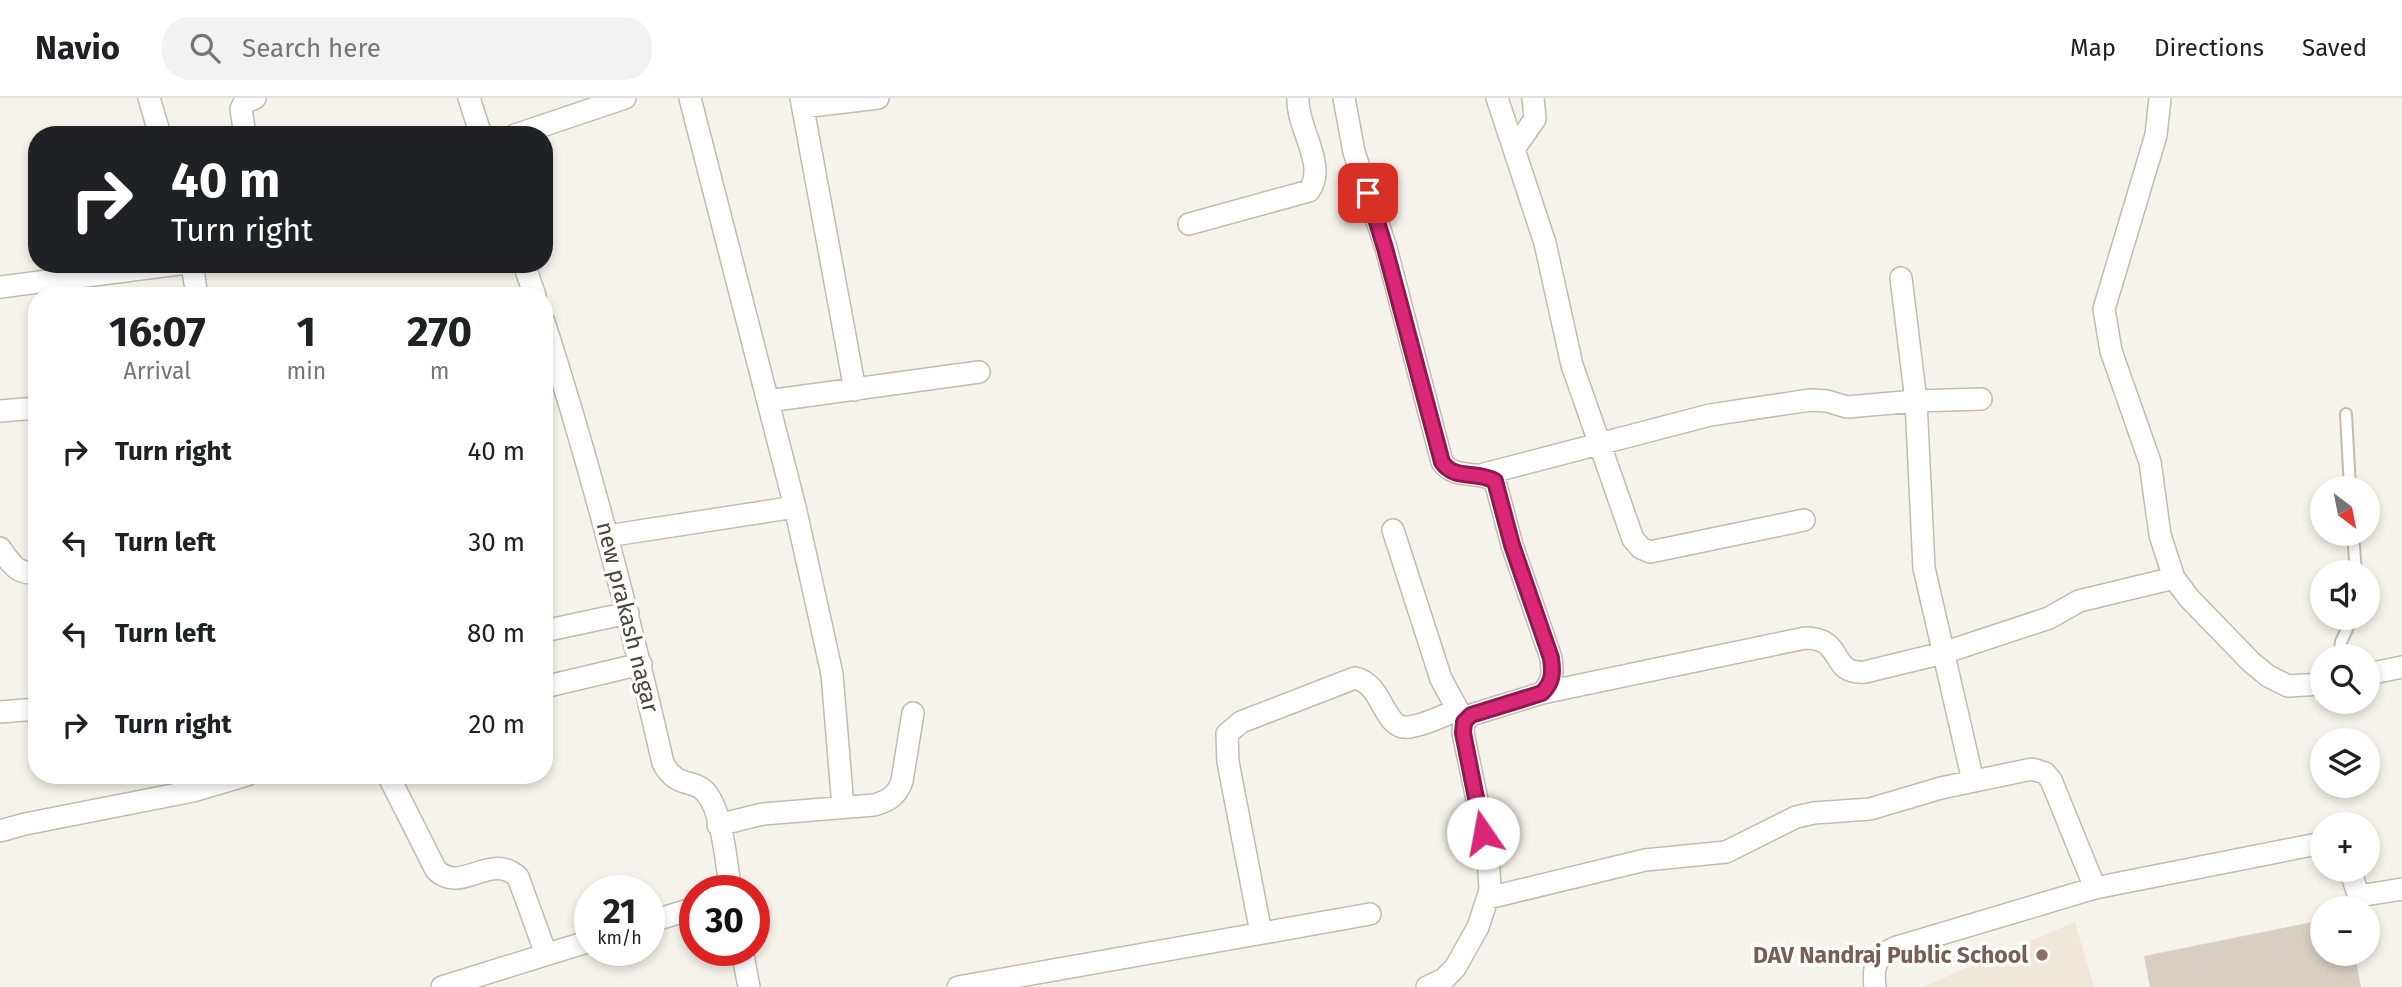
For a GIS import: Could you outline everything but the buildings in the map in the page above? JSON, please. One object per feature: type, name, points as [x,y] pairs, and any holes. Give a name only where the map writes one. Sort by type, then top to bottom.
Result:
[{"type":"street","points":[[149,98],[157,126]]},
{"type":"street","points":[[244,126],[241,108],[244,103],[255,98]]},
{"type":"street","points":[[468,98],[478,126]]},
{"type":"street","points":[[542,126],[625,98]]},
{"type":"street","points":[[690,98],[795,507],[832,674],[843,807]]},
{"type":"street","points":[[855,390],[802,103],[878,98]]},
{"type":"street","points":[[1188,224],[1309,191],[1316,182],[1315,170],[1298,113],[1298,98]]},
{"type":"street","points":[[1343,98],[1354,152],[1385,248],[1442,462],[1448,471],[1457,475],[1484,474],[1710,415],[1810,400],[1827,401],[1847,407],[1981,399]]},
{"type":"street","points":[[1497,98],[1545,243],[1572,365],[1633,539],[1641,548],[1650,552],[1804,520]]},
{"type":"street","points":[[1514,149],[1535,119],[1533,98]]},
{"type":"street","points":[[2160,98],[2155,135],[2104,309],[2111,351],[2150,462],[2160,535],[2175,578],[2189,598],[2227,639],[2269,676],[2288,686],[2310,685]]},
{"type":"street","points":[[0,287],[109,273]]},
{"type":"street","points":[[1901,278],[1916,401],[1922,550],[1973,781]]},
{"type":"street","name":"new prakash nagar","points":[[553,350],[584,448],[628,613],[663,763],[670,775],[681,783],[699,787],[706,793],[718,825],[728,875]]},
{"type":"street","points":[[768,401],[979,372]]},
{"type":"street","points":[[0,411],[28,409]]},
{"type":"street","points":[[1484,474],[1495,481],[1500,492],[1512,545],[1551,658],[1553,671],[1549,685],[1542,693]]},
{"type":"street","points":[[607,536],[795,507]]},
{"type":"street","points":[[1392,530],[1441,679],[1461,716],[1491,875],[1488,898],[1478,927],[1454,968],[1444,979],[1427,987]]},
{"type":"street","points":[[0,548],[14,567],[28,572]]},
{"type":"street","points":[[1261,933],[1228,762],[1227,734],[1241,722],[1355,678],[1365,680],[1374,688],[1388,715],[1397,725],[1406,728],[1471,715],[1542,693],[1805,638],[1821,638],[1832,646],[1846,669],[1853,673],[1943,653],[2049,618],[2079,601],[2175,578]]},
{"type":"street","points":[[553,629],[628,613]]},
{"type":"street","points":[[553,685],[641,664]]},
{"type":"street","points":[[2380,672],[2402,667]]},
{"type":"street","points":[[0,712],[28,710]]},
{"type":"street","points":[[718,825],[764,814],[874,805],[887,801],[899,792],[913,713]]},
{"type":"street","points":[[1488,898],[1644,860],[1726,852],[1796,817],[1870,809],[1941,788],[2032,769],[2045,773],[2051,780],[2095,888]]},
{"type":"street","points":[[0,831],[217,784]]},
{"type":"street","points":[[393,784],[436,870],[444,878],[454,879],[499,867],[510,869],[518,877],[546,954]]},
{"type":"street","points":[[1875,987],[1873,970],[1876,961],[1884,953],[2095,888],[2310,845]]},
{"type":"street","points":[[2354,882],[2357,891],[2365,895],[2402,889]]},
{"type":"street","points":[[958,987],[1370,914]]},
{"type":"street","points":[[442,987],[574,946]]},
{"type":"street","points":[[745,966],[749,987]]},
{"type":"lane","points":[[2346,414],[2349,476]]},
{"type":"shaded area","name":"DAV Nandraj Public School","points":[[2075,922],[2094,987],[1922,987]]},
{"type":"place","name":"DAV Nandraj Public School","points":[[2042,955]]},
{"type":"route","points":[[1368,193],[1442,462],[1448,471],[1457,475],[1484,474],[1495,481],[1512,545],[1551,658],[1553,671],[1549,685],[1542,693],[1471,715],[1464,722],[1463,733],[1483,833]]}]
